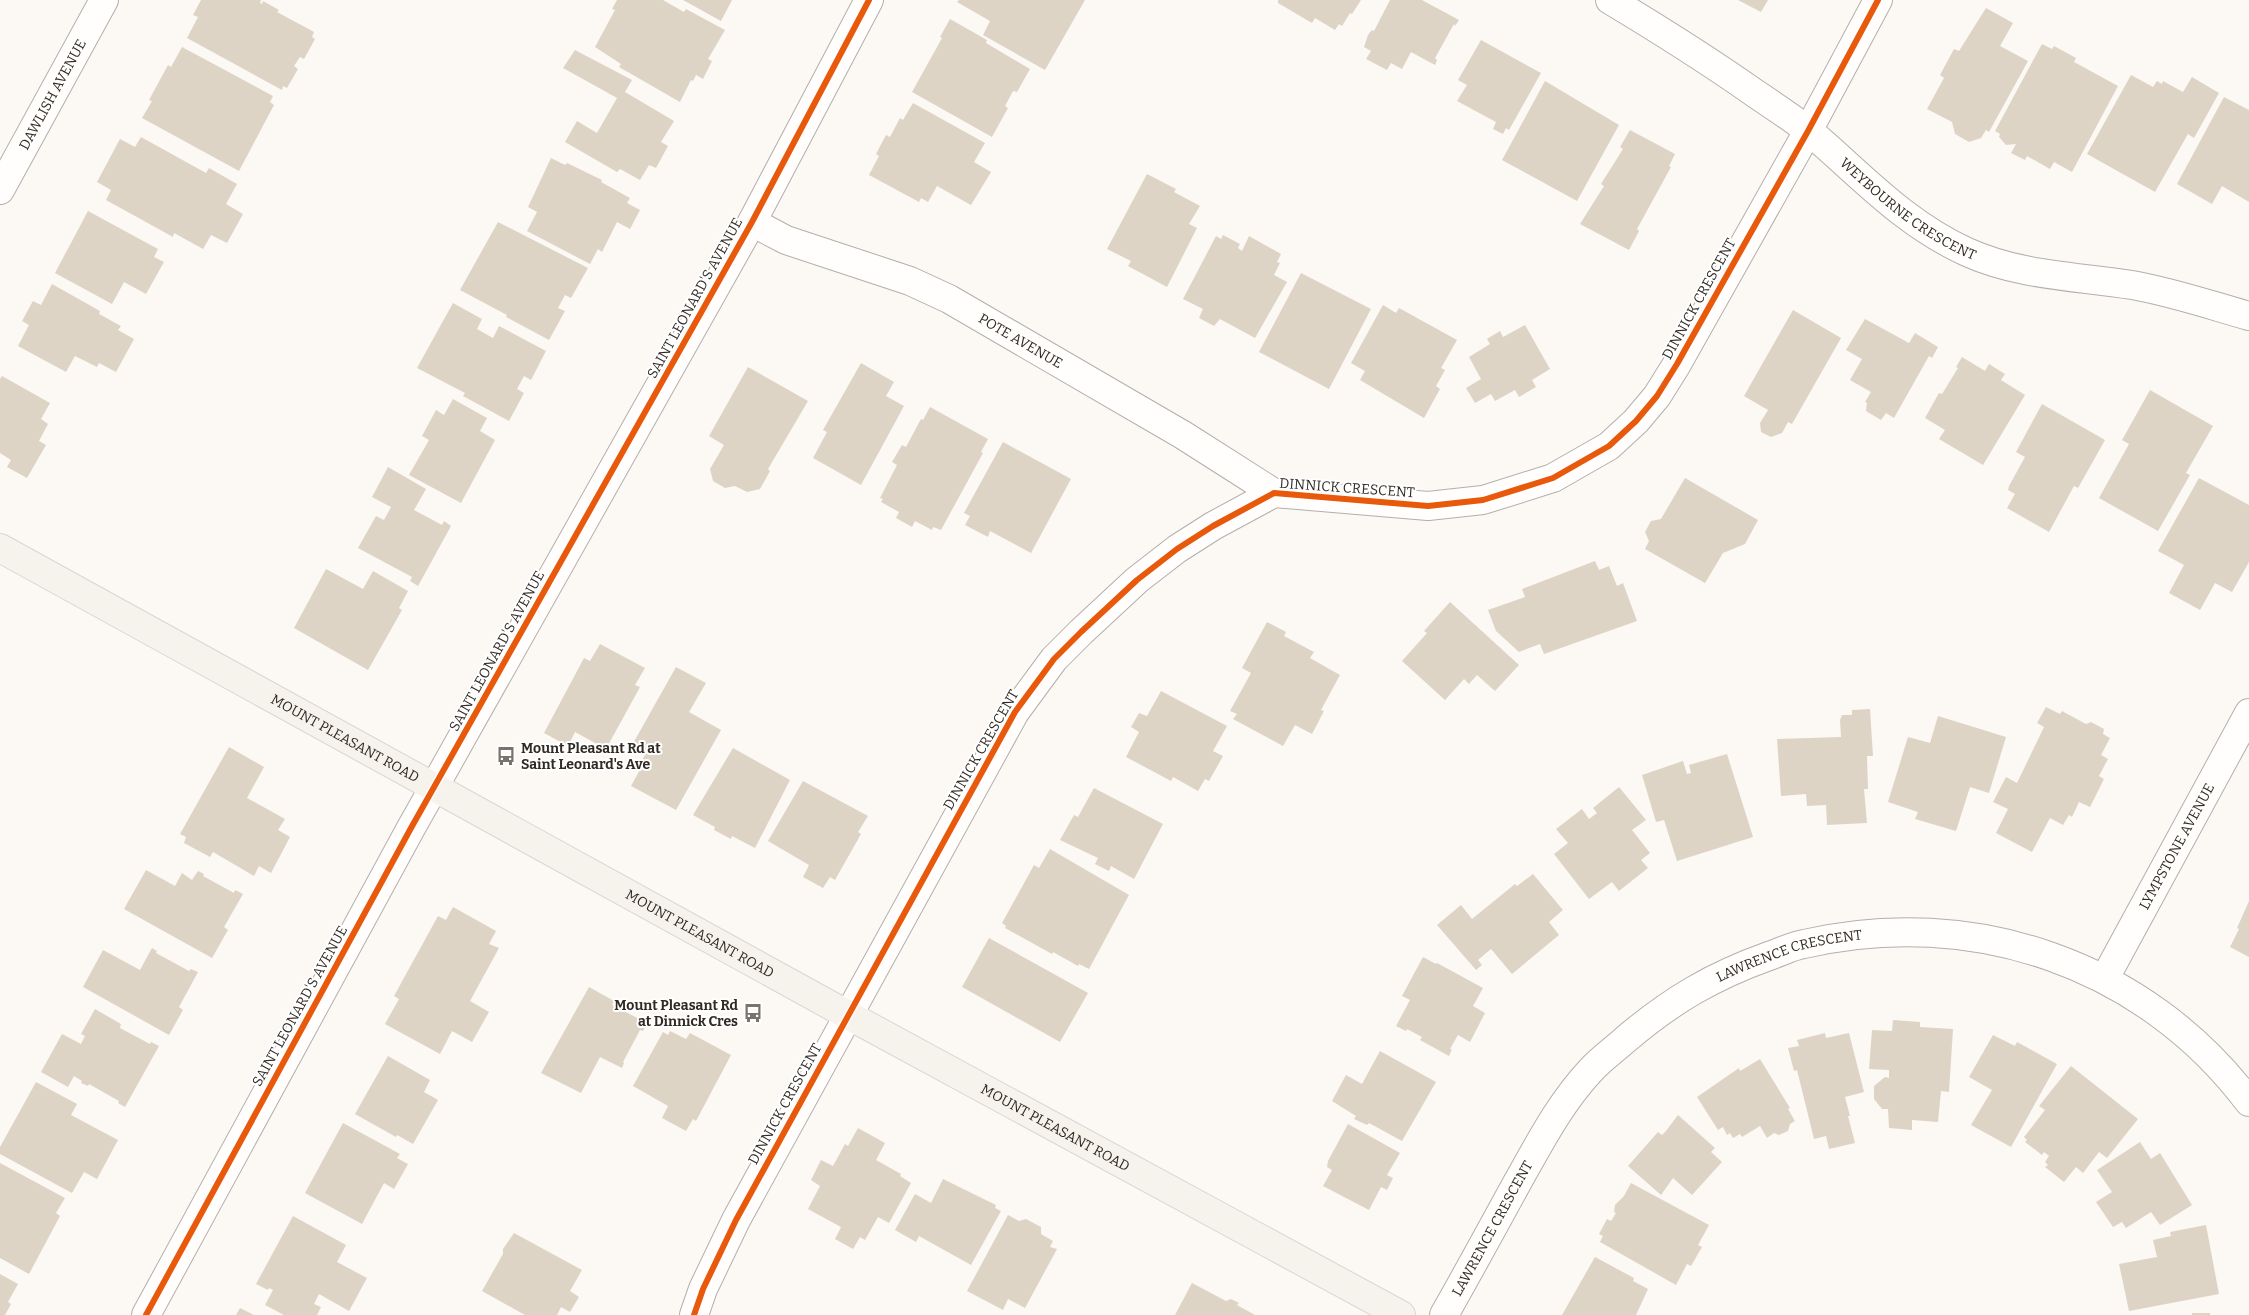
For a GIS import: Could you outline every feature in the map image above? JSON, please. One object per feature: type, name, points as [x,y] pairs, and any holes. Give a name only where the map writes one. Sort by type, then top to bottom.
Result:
[{"type":"main road","name":"MOUNT PLEASANT ROAD","points":[[0,548],[848,1015],[1401,1315]]},
{"type":"street","name":"DAWLISH AVENUE","points":[[0,190],[104,0]]},
{"type":"street","name":"SAINT LEONARD'S AVENUE","points":[[146,1315],[435,788],[752,222],[869,0]]},
{"type":"street","name":"WEYBOURNE CRESCENT","points":[[1610,0],[1703,57],[1808,131],[1909,220],[1945,242],[1968,253],[2008,267],[2033,273],[2134,286],[2173,294],[2249,316]]},
{"type":"street","name":"DINNICK CRESCENT","points":[[694,1315],[703,1289],[736,1220],[848,1015],[1015,712],[1054,659],[1137,580],[1177,549],[1213,526],[1274,493],[1428,506],[1457,504],[1483,500],[1553,478],[1609,446],[1636,421],[1657,396],[1667,380],[1808,131],[1878,0]]},
{"type":"street","name":"POTE AVENUE","points":[[752,222],[786,240],[910,281],[949,299],[1199,444],[1274,493]]},
{"type":"street","name":"LYMPSTONE AVENUE","points":[[2104,978],[2249,713]]},
{"type":"street","name":"LAWRENCE CRESCENT","points":[[1444,1315],[1551,1122],[1591,1070],[1644,1024],[1696,988],[1742,966],[1802,944],[1856,936],[1908,933],[1962,936],[2010,944],[2049,956],[2104,978],[2148,1006],[2194,1040],[2228,1074],[2249,1102]]},
{"type":"building","points":[[201,0],[261,0],[260,3],[262,4],[263,1],[279,10],[277,12],[314,32],[312,37],[315,39],[304,59],[300,57],[294,66],[298,69],[287,88],[283,86],[282,90],[187,38],[198,17],[193,15]]},
{"type":"building","points":[[617,0],[663,0],[684,12],[686,9],[725,30],[708,59],[712,61],[703,79],[696,75],[693,81],[691,80],[680,102],[619,67],[621,64],[595,47],[615,10],[612,9]]},
{"type":"building","points":[[683,0],[732,0],[721,21]]},
{"type":"building","points":[[959,0],[1085,0],[1045,70],[983,35],[990,21],[957,2]]},
{"type":"building","points":[[1278,0],[1361,0],[1342,26],[1339,24],[1335,30],[1315,18],[1312,23],[1278,3]]},
{"type":"building","points":[[1390,0],[1422,0],[1459,20],[1455,26],[1454,24],[1435,58],[1437,60],[1435,65],[1411,52],[1402,69],[1391,63],[1387,70],[1366,59],[1371,51],[1364,47],[1368,35],[1372,30],[1374,31]]},
{"type":"building","points":[[1738,0],[1768,0],[1761,12]]},
{"type":"building","points":[[1986,8],[2013,23],[2000,46],[2028,61],[1989,132],[1986,130],[1981,138],[1969,142],[1955,134],[1952,122],[1927,109],[1944,78],[1940,75],[1954,49],[1959,51]]},
{"type":"building","points":[[950,19],[987,40],[986,43],[1030,69],[1017,92],[1013,91],[1005,106],[1008,108],[992,137],[912,92],[942,38],[940,37]]},
{"type":"building","points":[[1481,40],[1541,73],[1509,130],[1506,128],[1503,134],[1493,129],[1496,122],[1457,101],[1467,85],[1458,80]]},
{"type":"building","points":[[2042,44],[2052,49],[2054,46],[2076,58],[2074,62],[2118,86],[2072,172],[2054,162],[2050,169],[2027,156],[2025,160],[2011,153],[2016,144],[2006,145],[1999,137],[2000,134],[1995,131]]},
{"type":"building","points":[[182,47],[273,96],[270,102],[274,105],[239,171],[142,118],[152,101],[149,100],[168,65],[171,67]]},
{"type":"building","points":[[575,50],[632,80],[625,92],[674,121],[661,142],[668,146],[656,168],[649,165],[640,180],[620,169],[617,172],[565,142],[577,121],[597,133],[617,98],[563,68]]},
{"type":"building","points":[[2131,75],[2153,87],[2157,81],[2162,84],[2163,81],[2183,92],[2192,77],[2219,93],[2194,138],[2188,134],[2155,192],[2087,154]]},
{"type":"building","points":[[1545,81],[1619,125],[1577,201],[1502,160]]},
{"type":"building","points":[[2224,97],[2249,110],[2249,202],[2222,186],[2212,204],[2177,184]]},
{"type":"building","points":[[913,103],[985,143],[974,162],[991,172],[971,205],[937,186],[928,202],[921,198],[919,202],[869,175],[879,156],[876,154],[886,135],[890,137],[900,118],[903,120]]},
{"type":"building","points":[[1630,130],[1675,154],[1669,166],[1671,167],[1637,229],[1639,231],[1629,250],[1580,224],[1604,186],[1601,184],[1623,149],[1620,147]]},
{"type":"building","points":[[141,137],[206,173],[209,168],[237,184],[226,204],[243,214],[227,243],[211,235],[203,249],[174,233],[173,237],[106,200],[111,190],[97,182],[120,139],[135,147]]},
{"type":"building","points":[[551,158],[565,165],[567,163],[602,180],[601,182],[630,198],[627,203],[640,210],[630,229],[617,222],[602,252],[598,249],[590,264],[527,231],[537,212],[528,207]]},
{"type":"building","points":[[1147,174],[1176,189],[1174,192],[1200,206],[1189,224],[1197,228],[1167,287],[1128,266],[1131,261],[1107,249]]},
{"type":"building","points":[[88,211],[158,249],[154,257],[164,262],[146,294],[124,282],[112,304],[55,273]]},
{"type":"building","points":[[498,222],[588,268],[571,298],[565,295],[558,308],[565,311],[549,340],[460,290]]},
{"type":"building","points":[[1223,235],[1240,244],[1238,248],[1242,251],[1249,236],[1281,254],[1277,262],[1280,263],[1274,275],[1287,282],[1255,338],[1220,319],[1214,326],[1199,318],[1203,309],[1183,299],[1216,236],[1221,239]]},
{"type":"building","points":[[1301,273],[1371,309],[1329,389],[1259,352]]},
{"type":"building","points":[[52,284],[100,311],[99,314],[121,326],[118,330],[134,339],[116,372],[99,363],[97,367],[75,356],[66,372],[18,346],[29,325],[22,321],[33,301],[41,305]]},
{"type":"building","points":[[453,303],[482,319],[477,329],[493,338],[499,326],[546,351],[531,380],[524,376],[517,389],[524,393],[509,421],[463,396],[465,393],[417,368]]},
{"type":"building","points":[[1383,305],[1396,313],[1399,308],[1457,340],[1441,368],[1445,370],[1436,386],[1440,389],[1424,418],[1360,380],[1365,371],[1351,363]]},
{"type":"building","points":[[1793,310],[1841,338],[1792,424],[1788,422],[1782,433],[1771,437],[1761,432],[1760,423],[1768,410],[1744,396]]},
{"type":"building","points":[[1865,319],[1909,343],[1915,333],[1938,347],[1932,358],[1929,356],[1894,418],[1886,413],[1881,420],[1866,411],[1867,403],[1865,402],[1871,392],[1850,380],[1862,359],[1846,350]]},
{"type":"building","points":[[1525,325],[1550,369],[1532,380],[1536,387],[1519,397],[1515,390],[1495,401],[1491,394],[1475,403],[1466,388],[1481,379],[1469,357],[1490,344],[1487,339],[1500,331],[1503,337]]},
{"type":"building","points":[[1962,357],[1985,371],[1989,364],[2005,374],[2001,380],[2025,395],[1983,465],[1939,439],[1945,430],[1925,418],[1939,393],[1942,394],[1958,368],[1956,367]]},
{"type":"building","points":[[861,363],[894,382],[886,396],[904,406],[861,485],[813,458],[827,432],[823,430]]},
{"type":"building","points":[[748,367],[808,401],[768,469],[770,471],[760,489],[747,492],[735,486],[725,488],[713,481],[710,469],[724,445],[709,436]]},
{"type":"building","points":[[2,376],[50,403],[41,419],[48,424],[39,441],[46,445],[27,478],[7,467],[11,460],[0,453],[0,379]]},
{"type":"building","points":[[2150,390],[2213,426],[2186,473],[2190,475],[2158,531],[2099,498],[2129,444],[2122,440]]},
{"type":"building","points":[[453,399],[487,418],[480,431],[495,440],[461,503],[409,475],[429,440],[422,436],[436,410],[444,415]]},
{"type":"building","points":[[2042,404],[2105,440],[2078,488],[2074,486],[2049,532],[2007,508],[2015,494],[2008,490],[2009,486],[2025,457],[2016,452]]},
{"type":"building","points":[[930,407],[988,439],[981,452],[983,453],[941,530],[933,527],[932,530],[915,521],[912,527],[896,518],[899,512],[881,502],[883,499],[880,498],[897,465],[892,462],[902,445],[906,447],[921,419],[923,420]]},
{"type":"building","points":[[1003,442],[1071,479],[1031,553],[990,531],[988,537],[965,525],[970,516],[964,513]]},
{"type":"building","points":[[388,467],[426,489],[414,510],[442,525],[444,521],[451,526],[418,586],[410,581],[412,577],[358,548],[376,516],[384,520],[391,507],[372,497]]},
{"type":"building","points":[[1685,478],[1758,520],[1745,544],[1723,553],[1705,583],[1645,549],[1649,541],[1645,532],[1651,521],[1661,519]]},
{"type":"building","points":[[2199,478],[2249,505],[2249,562],[2232,592],[2215,583],[2200,610],[2169,593],[2184,565],[2158,551]]},
{"type":"building","points":[[1595,561],[1599,570],[1609,566],[1617,586],[1623,583],[1637,621],[1544,654],[1540,644],[1519,652],[1496,631],[1488,610],[1525,597],[1522,589]]},
{"type":"building","points":[[326,569],[363,589],[373,571],[408,591],[399,608],[402,610],[368,670],[294,628]]},
{"type":"building","points":[[1450,602],[1519,665],[1495,691],[1477,675],[1469,684],[1464,679],[1445,700],[1402,661],[1427,633],[1424,631]]},
{"type":"building","points":[[1267,622],[1286,632],[1284,636],[1314,652],[1310,658],[1340,675],[1321,710],[1324,711],[1312,734],[1295,725],[1283,746],[1233,719],[1237,714],[1230,711],[1251,673],[1242,668]]},
{"type":"building","points":[[600,644],[645,668],[635,685],[640,687],[606,749],[575,732],[568,746],[544,733],[584,658],[590,661]]},
{"type":"building","points":[[676,667],[706,683],[689,712],[721,730],[676,810],[631,786],[642,766],[640,764],[645,755],[631,747]]},
{"type":"building","points":[[1161,691],[1227,726],[1213,751],[1223,756],[1209,781],[1205,779],[1198,791],[1173,777],[1171,781],[1126,757],[1139,732],[1131,727],[1139,713],[1147,716]]},
{"type":"building","points":[[2046,707],[2060,714],[2062,711],[2086,724],[2091,722],[2104,729],[2103,734],[2110,738],[2101,755],[2108,759],[2099,776],[2104,779],[2090,807],[2079,802],[2072,817],[2069,815],[2063,825],[2050,818],[2032,852],[1996,833],[2008,809],[1993,802],[2006,777],[2017,783],[2044,727],[2037,723]]},
{"type":"building","points":[[1870,709],[1873,756],[1867,756],[1868,789],[1864,789],[1867,823],[1827,825],[1826,805],[1807,806],[1806,794],[1781,796],[1777,739],[1841,737],[1840,720],[1842,715],[1852,715],[1852,710]]},
{"type":"building","points":[[1938,716],[2006,737],[1989,793],[1970,787],[1956,831],[1915,819],[1918,812],[1888,802],[1908,737],[1930,743]]},
{"type":"building","points":[[229,747],[264,767],[247,798],[285,819],[278,830],[290,837],[271,873],[259,866],[254,876],[213,852],[210,857],[184,843],[186,837],[180,834]]},
{"type":"building","points":[[733,748],[790,780],[755,848],[732,836],[731,839],[714,830],[715,827],[693,815]]},
{"type":"building","points":[[1727,754],[1753,837],[1677,861],[1664,820],[1656,822],[1642,775],[1683,761],[1687,774],[1691,773],[1689,765]]},
{"type":"building","points":[[803,781],[868,816],[858,832],[861,834],[835,880],[830,877],[823,888],[803,877],[809,865],[768,841]]},
{"type":"building","points":[[1619,787],[1646,820],[1632,830],[1650,853],[1641,860],[1648,868],[1619,891],[1612,882],[1589,899],[1554,854],[1568,843],[1556,829],[1582,809],[1589,819],[1597,813],[1593,808]]},
{"type":"building","points":[[1094,788],[1163,824],[1134,879],[1111,866],[1109,871],[1095,864],[1098,858],[1060,840],[1074,815],[1078,817]]},
{"type":"building","points":[[1050,849],[1129,895],[1089,969],[1079,964],[1078,966],[1053,952],[1052,954],[1005,928],[1006,926],[1002,923],[1034,865],[1039,868]]},
{"type":"building","points":[[146,870],[175,886],[182,873],[192,880],[198,871],[204,874],[203,876],[234,893],[235,890],[243,894],[224,927],[228,930],[212,958],[124,909]]},
{"type":"building","points":[[1533,874],[1563,910],[1549,922],[1559,935],[1512,974],[1491,949],[1478,960],[1482,965],[1476,970],[1437,925],[1461,905],[1472,919],[1515,884],[1517,886]]},
{"type":"building","points":[[2249,901],[2249,957],[2230,947]]},
{"type":"building","points":[[453,907],[496,931],[489,944],[499,948],[470,1001],[489,1012],[472,1042],[452,1031],[440,1054],[385,1024],[399,999],[394,996],[438,916],[446,920]]},
{"type":"building","points":[[989,938],[1088,993],[1060,1042],[962,987]]},
{"type":"building","points":[[152,948],[157,951],[156,953],[189,971],[191,969],[198,972],[179,1007],[183,1010],[169,1035],[83,987],[103,950],[140,970]]},
{"type":"building","points":[[1423,957],[1483,988],[1473,1006],[1485,1013],[1470,1042],[1458,1035],[1450,1049],[1452,1049],[1449,1056],[1420,1040],[1422,1037],[1407,1029],[1406,1031],[1396,1026],[1410,1000],[1402,996]]},
{"type":"building","points":[[589,987],[614,1001],[612,1005],[647,1023],[643,1031],[640,1030],[623,1062],[622,1068],[600,1057],[581,1093],[541,1073]]},
{"type":"building","points":[[95,1009],[121,1024],[120,1028],[150,1044],[151,1042],[159,1046],[125,1107],[118,1103],[119,1101],[89,1084],[88,1086],[81,1083],[82,1081],[74,1076],[68,1087],[41,1072],[62,1034],[81,1044],[85,1036],[81,1034]]},
{"type":"building","points":[[1893,1020],[1920,1022],[1920,1027],[1953,1029],[1949,1092],[1941,1091],[1938,1122],[1912,1120],[1912,1130],[1889,1128],[1888,1109],[1882,1109],[1874,1099],[1874,1086],[1885,1077],[1889,1078],[1889,1070],[1869,1069],[1872,1030],[1892,1031]]},
{"type":"building","points":[[670,1031],[686,1039],[690,1033],[731,1055],[696,1121],[693,1119],[686,1131],[662,1118],[668,1106],[633,1086],[663,1032],[668,1035]]},
{"type":"building","points":[[1825,1033],[1826,1038],[1849,1033],[1864,1092],[1845,1097],[1855,1143],[1829,1149],[1826,1136],[1814,1139],[1797,1070],[1794,1071],[1788,1048],[1799,1046],[1797,1040]]},
{"type":"building","points":[[1993,1035],[2015,1046],[2017,1042],[2057,1064],[2011,1147],[1971,1125],[1992,1090],[1969,1077]]},
{"type":"building","points":[[1380,1051],[1436,1082],[1402,1141],[1369,1123],[1367,1125],[1354,1119],[1356,1116],[1332,1101],[1346,1075],[1362,1084]]},
{"type":"building","points":[[388,1056],[430,1080],[424,1092],[438,1100],[413,1144],[397,1135],[396,1137],[355,1114]]},
{"type":"building","points":[[1760,1059],[1790,1108],[1788,1109],[1795,1121],[1790,1124],[1788,1131],[1779,1135],[1774,1133],[1767,1138],[1760,1126],[1742,1137],[1740,1134],[1733,1138],[1730,1133],[1727,1135],[1723,1127],[1718,1130],[1697,1097],[1739,1068],[1740,1071]]},
{"type":"building","points":[[2071,1066],[2138,1119],[2107,1158],[2099,1152],[2083,1173],[2076,1167],[2064,1182],[2045,1167],[2048,1165],[2045,1162],[2049,1156],[2044,1152],[2042,1155],[2025,1142],[2027,1140],[2024,1137],[2045,1110],[2039,1106]]},
{"type":"building","points":[[36,1082],[77,1104],[71,1115],[118,1140],[97,1179],[84,1172],[72,1193],[0,1154],[0,1147]]},
{"type":"building","points":[[1678,1115],[1715,1148],[1711,1152],[1722,1162],[1692,1195],[1673,1178],[1661,1195],[1628,1166],[1658,1132],[1662,1135],[1666,1131]]},
{"type":"building","points":[[343,1123],[400,1154],[397,1158],[408,1164],[394,1189],[384,1183],[362,1224],[305,1193]]},
{"type":"building","points":[[1348,1124],[1400,1153],[1387,1175],[1393,1178],[1387,1190],[1381,1187],[1369,1210],[1323,1186],[1332,1170],[1327,1167],[1328,1161]]},
{"type":"building","points":[[858,1128],[885,1143],[876,1160],[901,1174],[900,1176],[911,1183],[889,1223],[878,1217],[865,1240],[860,1237],[853,1249],[835,1239],[841,1227],[808,1209],[820,1186],[811,1180],[821,1160],[833,1166],[845,1144],[848,1146]]},
{"type":"building","points":[[2140,1142],[2151,1159],[2160,1153],[2192,1205],[2160,1225],[2151,1212],[2126,1228],[2122,1222],[2113,1227],[2096,1202],[2112,1192],[2097,1170]]},
{"type":"building","points":[[0,1163],[65,1198],[56,1213],[60,1216],[29,1274],[0,1258]]},
{"type":"building","points":[[943,1179],[996,1205],[995,1208],[1001,1211],[971,1265],[919,1236],[916,1242],[895,1230],[915,1194],[931,1203]]},
{"type":"building","points":[[1631,1183],[1709,1225],[1698,1245],[1702,1247],[1691,1266],[1687,1264],[1676,1285],[1600,1242],[1603,1236],[1599,1234],[1607,1219],[1611,1221],[1616,1213],[1614,1212],[1615,1205],[1624,1196]]},
{"type":"building","points":[[1008,1215],[1019,1221],[1026,1219],[1041,1227],[1041,1234],[1053,1241],[1050,1247],[1057,1249],[1025,1308],[1008,1299],[1003,1310],[967,1291]]},
{"type":"building","points":[[293,1216],[346,1245],[337,1262],[367,1278],[349,1311],[319,1294],[314,1304],[321,1307],[317,1315],[284,1315],[265,1305],[273,1290],[269,1288],[268,1290],[256,1284]]},
{"type":"building","points":[[2206,1225],[2219,1294],[2129,1311],[2119,1264],[2157,1257],[2153,1240],[2171,1236],[2170,1232]]},
{"type":"building","points":[[514,1233],[582,1270],[570,1291],[579,1297],[570,1312],[561,1307],[557,1315],[525,1315],[482,1291],[503,1254],[503,1249]]},
{"type":"building","points":[[1595,1257],[1634,1278],[1633,1281],[1648,1289],[1636,1315],[1562,1315]]},
{"type":"building","points":[[0,1274],[18,1284],[8,1302],[11,1304],[5,1315],[0,1315]]},
{"type":"building","points":[[1192,1283],[1226,1301],[1231,1299],[1239,1303],[1237,1305],[1255,1315],[1175,1315]]},
{"type":"building","points":[[240,1308],[254,1315],[236,1315]]},
{"type":"building","points":[[2192,1313],[2210,1313],[2210,1315],[2192,1315]]},
{"type":"cycle path","points":[[146,1315],[411,828],[752,222],[869,0]]},
{"type":"cycle path","points":[[694,1315],[703,1289],[736,1220],[1015,712],[1054,659],[1137,580],[1177,549],[1213,526],[1274,493],[1428,506],[1483,500],[1553,478],[1609,446],[1636,421],[1657,396],[1677,364],[1808,131],[1878,0]]},
{"type":"place","name":"Mount Pleasant Rd at Saint Leonard's Ave","points":[[506,756]]},
{"type":"place","name":"Mount Pleasant Rd at Dinnick Cres","points":[[753,1013]]}]
